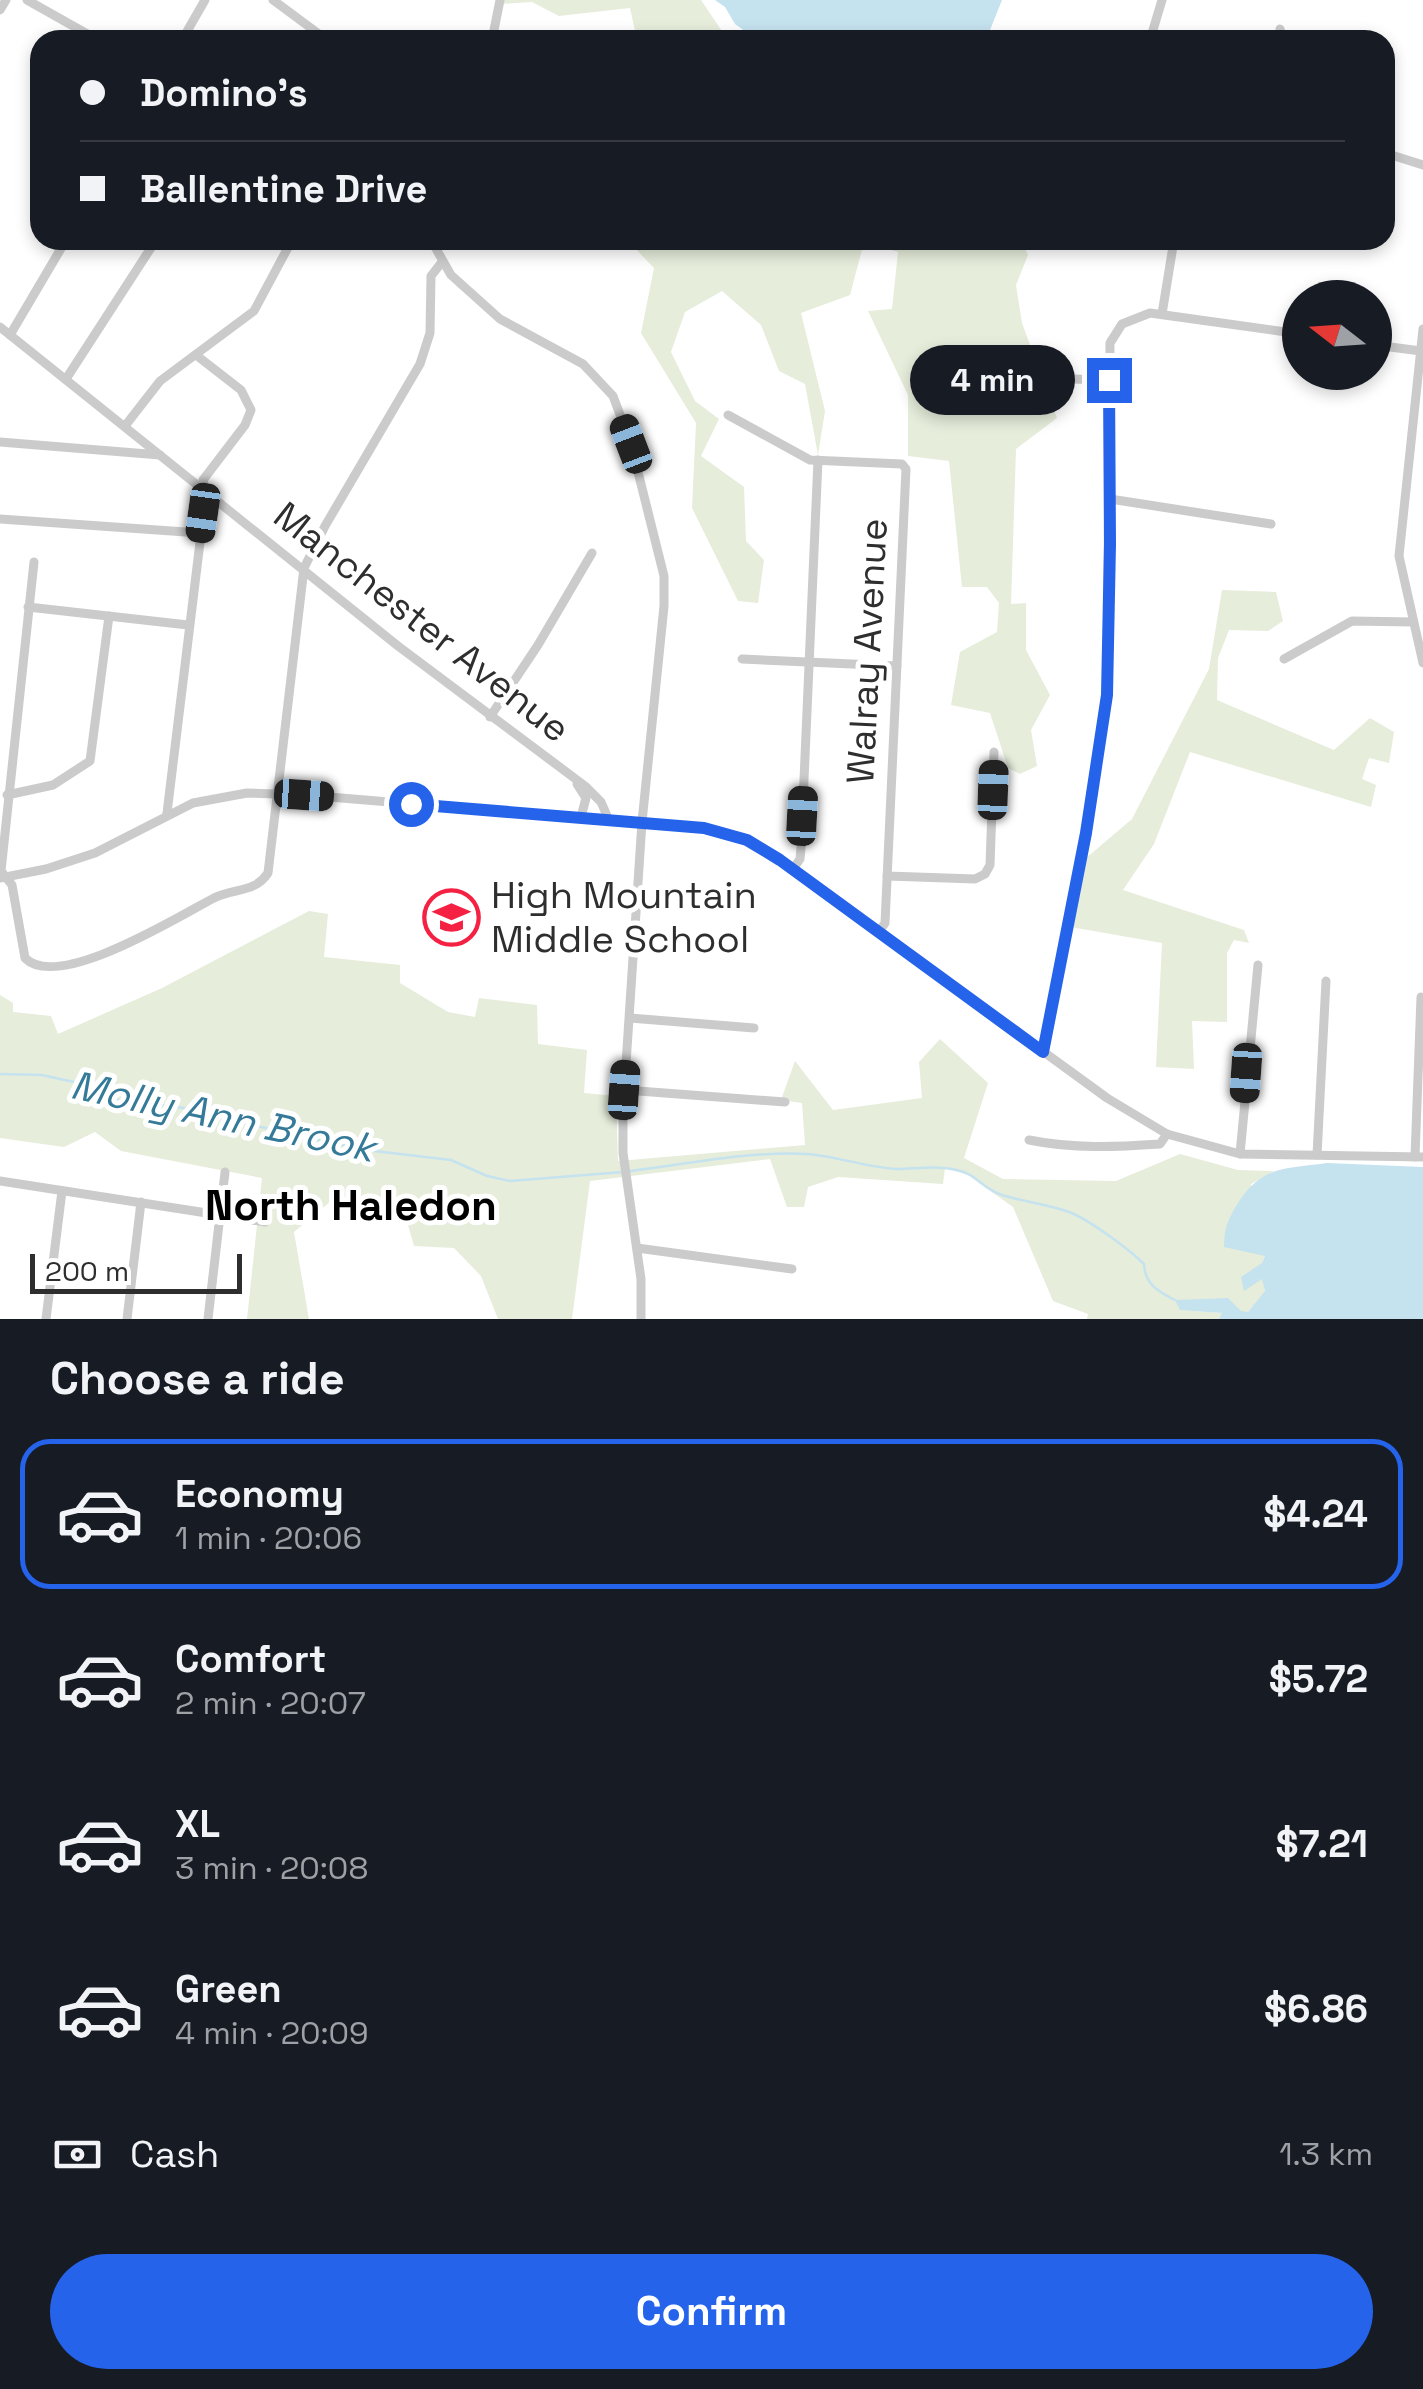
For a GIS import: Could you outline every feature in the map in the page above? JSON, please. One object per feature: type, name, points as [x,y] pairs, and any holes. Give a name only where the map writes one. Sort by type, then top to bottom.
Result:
[{"type":"street","points":[[0,10],[6,0]]},
{"type":"street","points":[[27,0],[80,30]]},
{"type":"street","points":[[188,30],[205,0]]},
{"type":"street","points":[[273,0],[314,30]]},
{"type":"street","points":[[494,30],[500,0]]},
{"type":"street","points":[[1153,30],[1162,0]]},
{"type":"street","points":[[1395,156],[1423,165]]},
{"type":"street","points":[[10,335],[60,250]]},
{"type":"street","points":[[66,379],[150,250]]},
{"type":"street","points":[[125,426],[160,381],[254,311],[287,250]]},
{"type":"street","points":[[436,250],[442,262],[500,320],[588,368],[613,396],[631,444],[666,586],[642,822],[624,1090],[624,1164],[637,1248],[641,1319]]},
{"type":"street","points":[[1162,314],[1172,250]]},
{"type":"street","points":[[34,562],[0,871],[12,885],[23,953],[28,962],[44,968],[91,957],[148,936],[221,894],[259,884],[270,869],[304,568],[420,364],[430,334],[431,276],[442,262]]},
{"type":"street","points":[[1043,1052],[1107,695],[1108,352],[1116,331],[1139,315],[1162,314],[1282,331]]},
{"type":"street","name":"Manchester Avenue","points":[[0,327],[490,717],[594,794],[608,818]]},
{"type":"street","points":[[1423,330],[1398,550],[1423,663]]},
{"type":"street","points":[[1392,347],[1421,351]]},
{"type":"street","points":[[167,814],[205,475],[246,425],[250,410],[241,390],[196,355]]},
{"type":"street","points":[[1036,378],[1109,380]]},
{"type":"street","points":[[728,415],[810,460],[818,460],[800,859],[793,869]]},
{"type":"street","points":[[0,442],[162,456]]},
{"type":"street","name":"Walray Avenue","points":[[818,460],[902,464],[906,469],[885,923],[879,932]]},
{"type":"street","points":[[1110,499],[1272,524]]},
{"type":"street","points":[[0,520],[200,533]]},
{"type":"street","points":[[490,717],[592,553]]},
{"type":"street","points":[[28,608],[188,625]]},
{"type":"street","points":[[8,795],[52,785],[90,761],[108,616]]},
{"type":"street","points":[[1284,659],[1352,620],[1413,622]]},
{"type":"street","points":[[742,659],[896,666]]},
{"type":"street","points":[[887,876],[975,879],[986,874],[990,865],[994,752]]},
{"type":"street","name":"Manchester Avenue","points":[[572,778],[586,798],[581,817]]},
{"type":"street","points":[[3,878],[46,870],[95,853],[167,814],[212,798],[278,793],[608,818],[719,831],[758,846],[793,869],[1130,1114],[1167,1134],[1240,1154],[1419,1157],[1421,997]]},
{"type":"street","points":[[1240,1154],[1258,965]]},
{"type":"street","points":[[1317,1155],[1326,980]]},
{"type":"street","points":[[630,1018],[754,1028]]},
{"type":"street","points":[[624,1090],[785,1102]]},
{"type":"street","points":[[1030,1140],[1062,1146],[1135,1147],[1160,1144],[1167,1134]]},
{"type":"street","points":[[208,1319],[225,1172]]},
{"type":"street","points":[[0,1182],[265,1222]]},
{"type":"street","points":[[46,1319],[62,1190]]},
{"type":"street","points":[[127,1319],[141,1202]]},
{"type":"street","points":[[637,1248],[792,1268]]},
{"type":"green space","points":[[500,0],[701,0],[721,30],[635,30],[630,8],[559,16],[532,2],[500,4]]},
{"type":"green space","points":[[637,250],[862,250],[850,295],[801,313],[825,411],[818,455],[805,384],[779,371],[761,325],[722,291],[685,312],[671,352],[695,401],[719,419],[701,456],[744,487],[746,541],[764,560],[758,603],[738,601],[692,508],[696,423],[641,333],[654,268]]},
{"type":"green space","points":[[891,250],[1026,250],[1028,255],[1016,285],[1022,323],[1057,418],[1016,449],[1011,604],[1026,603],[1026,650],[1050,695],[1031,730],[1037,766],[1020,774],[1008,768],[990,713],[951,705],[960,652],[997,632],[999,603],[987,587],[962,587],[949,461],[908,456],[908,395],[868,311],[892,309],[898,252]]},
{"type":"green space","points":[[1222,590],[1276,592],[1283,621],[1268,631],[1229,630],[1218,658],[1217,700],[1334,750],[1370,718],[1394,732],[1389,763],[1369,758],[1362,779],[1376,785],[1371,807],[1190,752],[1154,844],[1123,890],[1244,930],[1249,943],[1234,940],[1227,953],[1227,1022],[1192,1021],[1194,1069],[1156,1067],[1162,943],[1065,926],[1079,864],[1132,819],[1209,669]]},
{"type":"green space","points":[[309,911],[328,914],[324,957],[400,965],[400,983],[448,1012],[475,1017],[479,998],[537,1005],[538,1044],[587,1050],[584,1093],[616,1096],[618,1161],[805,1145],[802,1103],[781,1100],[795,1061],[833,1110],[922,1098],[919,1062],[940,1039],[988,1083],[964,1158],[1003,1179],[1116,1181],[1180,1154],[1238,1170],[1274,1171],[1251,1184],[1265,1256],[1265,1292],[1247,1313],[1181,1310],[1223,1313],[1219,1319],[1087,1319],[1088,1314],[1053,1301],[1013,1207],[968,1175],[945,1168],[943,1184],[838,1177],[808,1187],[804,1207],[787,1207],[770,1159],[590,1181],[572,1319],[498,1319],[481,1276],[454,1248],[414,1246],[402,1204],[331,1201],[294,1232],[309,1319],[247,1319],[262,1178],[121,1151],[95,1132],[64,1147],[0,1138],[0,995],[13,1003],[13,1012],[51,1016],[58,1034],[162,988]]},
{"type":"water","points":[[715,0],[1002,0],[990,30],[743,30]]},
{"type":"water","points":[[1327,1163],[1423,1167],[1423,1319],[1219,1319],[1222,1313],[1180,1310],[1175,1300],[1228,1298],[1241,1311],[1248,1312],[1265,1291],[1262,1279],[1244,1291],[1241,1277],[1262,1263],[1265,1256],[1224,1247],[1232,1214],[1247,1191],[1266,1175]]},
{"type":"waterway","name":"Molly Ann Brook","points":[[0,1074],[42,1075],[74,1082],[110,1099],[200,1110],[366,1150],[451,1160],[487,1176],[510,1181],[623,1172]]},
{"type":"waterway","name":"Molly Ann Brook","points":[[630,1171],[784,1154],[817,1155],[896,1169],[957,1170],[996,1193],[1061,1209],[1087,1221],[1144,1264],[1153,1286],[1175,1300]]},
{"type":"place","name":"High Mountain Middle School","points":[[452,917]]},
{"type":"district","name":"North Haledon","points":[[351,1205]]},
{"type":"route","points":[[411,804],[704,828],[747,840],[1043,1052],[1086,833],[1107,695],[1109,380]]}]
